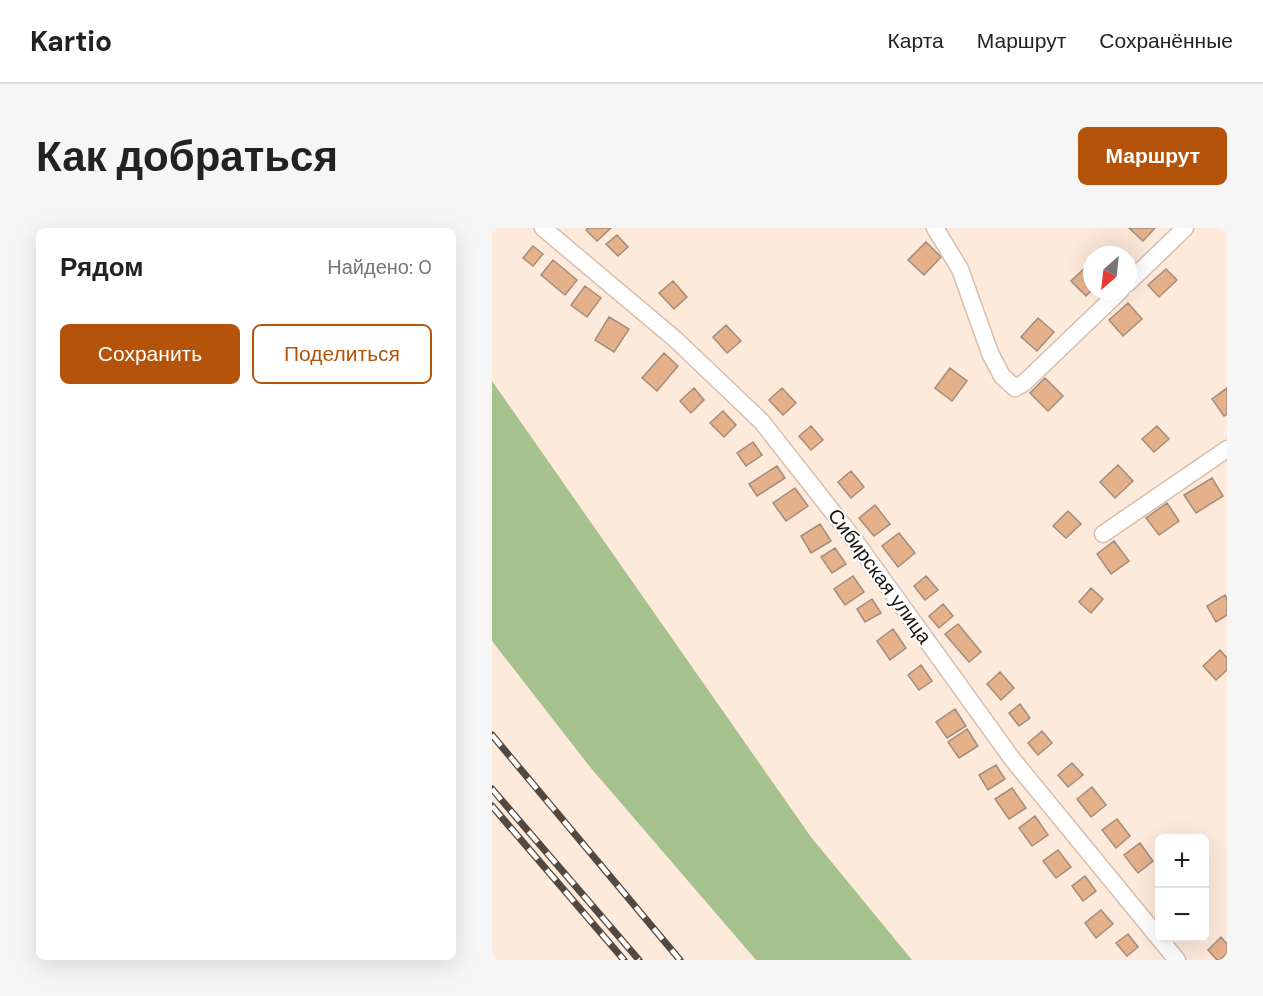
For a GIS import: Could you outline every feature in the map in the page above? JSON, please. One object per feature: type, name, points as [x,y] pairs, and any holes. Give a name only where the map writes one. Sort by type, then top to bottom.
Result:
[{"type":"street","name":"Сибирская улица","points":[[543,228],[675,339],[762,422],[850,534],[1013,760],[1177,960]]},
{"type":"street","points":[[935,228],[960,269],[994,361],[1002,376],[1015,388],[1024,383],[1111,300]]},
{"type":"street","points":[[1137,274],[1185,228]]},
{"type":"street","points":[[1103,534],[1227,449]]},
{"type":"green space","points":[[492,381],[811,837],[912,960],[756,960],[590,767],[492,641]]},
{"type":"building","points":[[588,228],[611,228],[597,241],[586,230]]},
{"type":"building","points":[[1129,228],[1155,228],[1143,241]]},
{"type":"building","points":[[617,235],[628,247],[618,256],[606,244]]},
{"type":"building","points":[[926,242],[941,257],[924,275],[908,260]]},
{"type":"building","points":[[533,246],[543,254],[533,266],[523,258]]},
{"type":"building","points":[[553,260],[577,280],[565,295],[541,275]]},
{"type":"building","points":[[1166,269],[1177,280],[1159,297],[1148,285]]},
{"type":"building","points":[[1083,270],[1083,293],[1071,281]]},
{"type":"building","points":[[673,281],[687,297],[674,309],[659,293]]},
{"type":"building","points":[[585,286],[601,298],[587,317],[571,305]]},
{"type":"building","points":[[1128,303],[1142,319],[1123,336],[1109,320]]},
{"type":"building","points":[[609,317],[629,329],[614,352],[595,340]]},
{"type":"building","points":[[1038,318],[1054,332],[1037,351],[1021,337]]},
{"type":"building","points":[[726,325],[741,341],[727,353],[713,337]]},
{"type":"building","points":[[664,353],[678,366],[657,391],[642,378]]},
{"type":"building","points":[[950,368],[967,381],[952,401],[935,388]]},
{"type":"building","points":[[1045,378],[1063,396],[1048,411],[1030,393]]},
{"type":"building","points":[[694,388],[704,400],[691,413],[680,401]]},
{"type":"building","points":[[782,388],[796,403],[783,415],[769,400]]},
{"type":"building","points":[[1227,388],[1227,414],[1224,416],[1212,399]]},
{"type":"building","points":[[723,411],[736,425],[724,437],[710,423]]},
{"type":"building","points":[[811,426],[823,440],[811,450],[799,436]]},
{"type":"building","points":[[1157,426],[1169,439],[1154,452],[1142,439]]},
{"type":"building","points":[[753,442],[762,455],[746,466],[737,453]]},
{"type":"building","points":[[1118,465],[1133,481],[1115,498],[1100,482]]},
{"type":"building","points":[[777,466],[785,478],[757,496],[749,484]]},
{"type":"building","points":[[851,471],[864,487],[851,498],[838,482]]},
{"type":"building","points":[[1212,478],[1223,496],[1196,513],[1184,495]]},
{"type":"building","points":[[795,488],[808,506],[786,521],[773,503]]},
{"type":"building","points":[[1167,503],[1179,521],[1159,535],[1146,518]]},
{"type":"building","points":[[875,505],[890,524],[874,536],[859,518]]},
{"type":"building","points":[[1068,511],[1081,524],[1066,538],[1053,526]]},
{"type":"building","points":[[820,524],[831,541],[811,553],[801,536]]},
{"type":"building","points":[[899,533],[915,553],[898,567],[882,546]]},
{"type":"building","points":[[1114,541],[1129,561],[1111,574],[1097,554]]},
{"type":"building","points":[[835,548],[846,564],[832,573],[821,557]]},
{"type":"building","points":[[853,576],[864,592],[845,605],[834,589]]},
{"type":"building","points":[[926,576],[938,590],[925,600],[914,586]]},
{"type":"building","points":[[1091,588],[1103,599],[1091,613],[1079,602]]},
{"type":"building","points":[[1225,595],[1227,615],[1216,622],[1207,606]]},
{"type":"building","points":[[872,599],[881,613],[865,622],[857,609]]},
{"type":"building","points":[[943,604],[953,616],[939,628],[929,616]]},
{"type":"building","points":[[958,624],[981,652],[969,662],[945,634]]},
{"type":"building","points":[[893,629],[906,648],[890,660],[877,641]]},
{"type":"building","points":[[1220,650],[1227,658],[1227,670],[1216,680],[1203,666]]},
{"type":"building","points":[[921,665],[932,681],[919,690],[908,675]]},
{"type":"building","points":[[1000,672],[1014,688],[1001,700],[987,684]]},
{"type":"building","points":[[1020,704],[1030,718],[1019,726],[1009,713]]},
{"type":"building","points":[[955,709],[966,726],[947,738],[936,722]]},
{"type":"building","points":[[967,729],[978,746],[959,758],[948,742]]},
{"type":"building","points":[[1042,731],[1052,743],[1038,755],[1028,743]]},
{"type":"building","points":[[1072,763],[1083,775],[1068,787],[1058,775]]},
{"type":"building","points":[[996,765],[1005,779],[988,790],[979,775]]},
{"type":"building","points":[[1092,787],[1106,805],[1091,817],[1077,799]]},
{"type":"building","points":[[1012,788],[1026,808],[1009,819],[995,799]]},
{"type":"building","points":[[1035,816],[1048,835],[1032,846],[1019,828]]},
{"type":"building","points":[[1117,819],[1130,836],[1116,848],[1102,830]]},
{"type":"building","points":[[1140,843],[1153,861],[1138,873],[1124,855]]},
{"type":"building","points":[[1058,850],[1071,867],[1056,878],[1043,861]]},
{"type":"building","points":[[1085,876],[1096,891],[1083,901],[1072,886]]},
{"type":"building","points":[[1101,910],[1113,924],[1096,938],[1085,923]]},
{"type":"building","points":[[1128,934],[1138,947],[1127,956],[1116,943]]},
{"type":"building","points":[[1221,937],[1227,944],[1227,953],[1217,960],[1208,950]]},
{"type":"railway","points":[[492,735],[680,960]]},
{"type":"railway","points":[[492,789],[639,960]]},
{"type":"railway","points":[[492,806],[624,960]]}]
